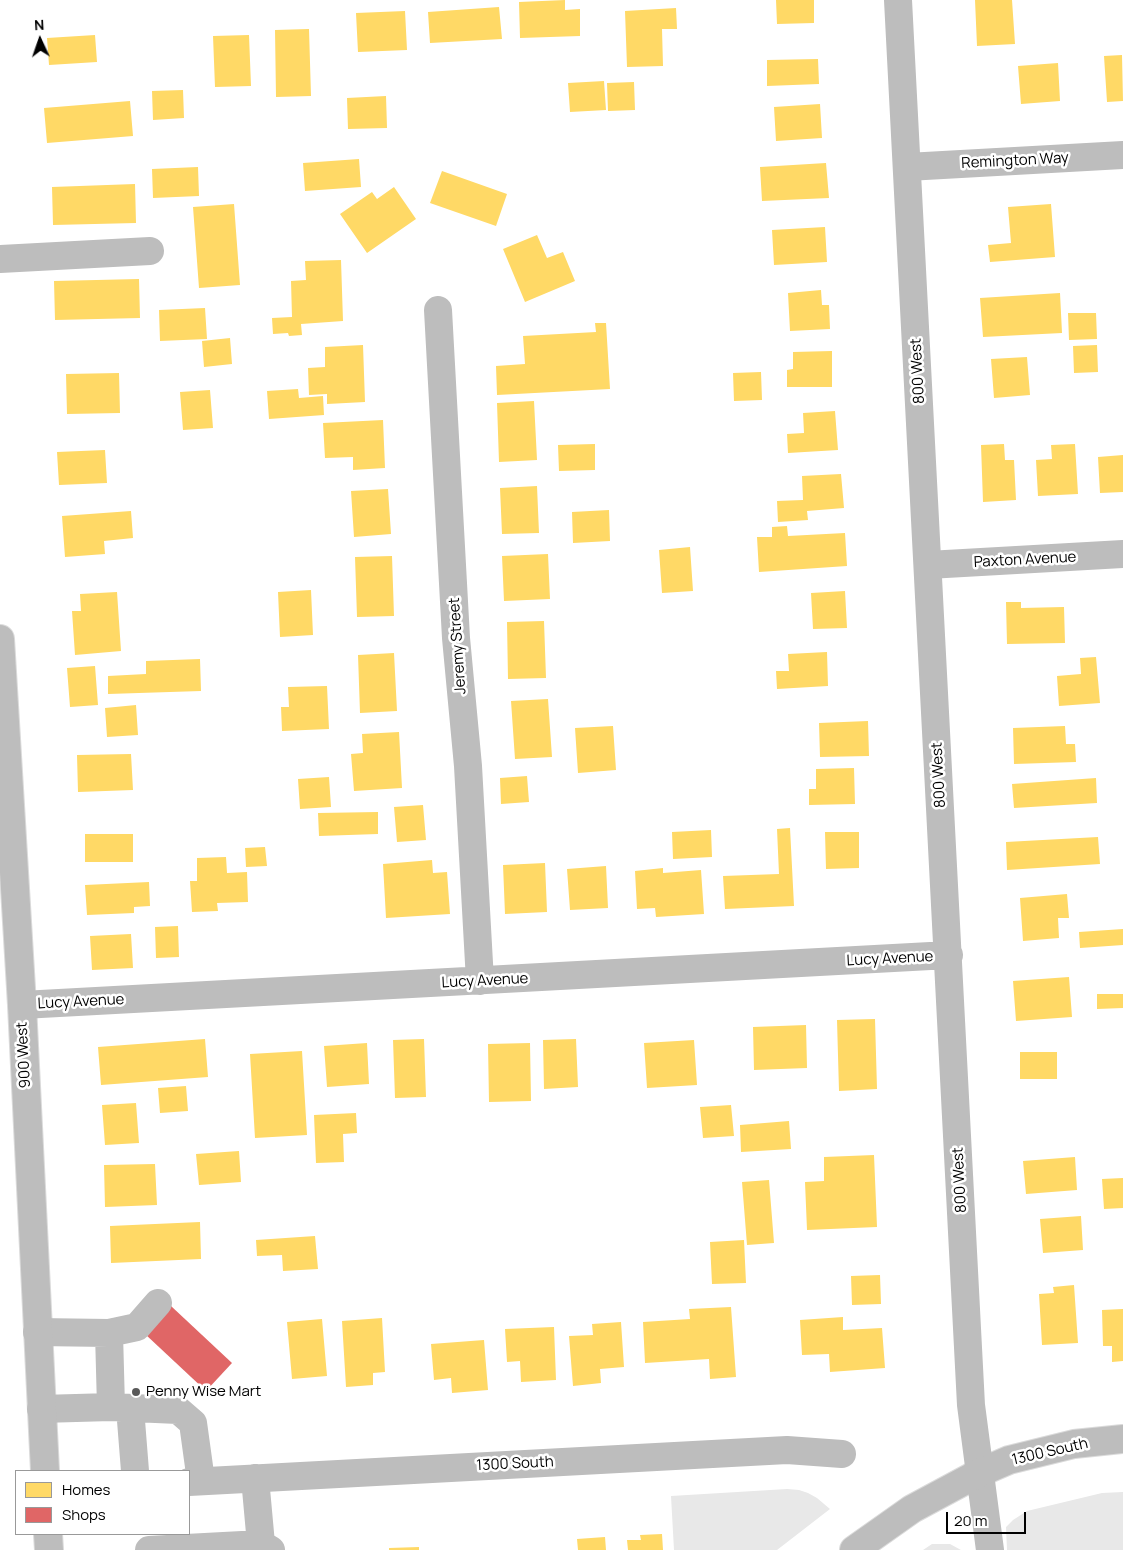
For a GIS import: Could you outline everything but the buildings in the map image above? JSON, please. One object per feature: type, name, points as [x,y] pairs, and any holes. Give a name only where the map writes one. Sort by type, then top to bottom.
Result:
[{"type":"street","name":"800 West","points":[[898,0],[971,1405],[990,1550]]},
{"type":"street","name":"Remington Way","points":[[907,167],[1123,155]]},
{"type":"street","points":[[0,259],[150,252]]},
{"type":"street","name":"Jeremy Street","points":[[438,310],[455,628],[468,766],[480,981]]},
{"type":"street","name":"Paxton Avenue","points":[[928,565],[1123,554]]},
{"type":"street","name":"900 West","points":[[0,639],[22,1005],[45,1470]]},
{"type":"street","name":"Lucy Avenue","points":[[22,1005],[949,955]]},
{"type":"street","points":[[37,1332],[109,1333],[137,1327],[158,1303]]},
{"type":"street","points":[[109,1333],[120,1408],[135,1470]]},
{"type":"street","points":[[41,1409],[120,1408],[178,1410],[193,1423],[195,1482]]},
{"type":"street","name":"1300 South","points":[[854,1550],[912,1509],[979,1473],[1009,1460],[1074,1444],[1123,1439]]},
{"type":"street","name":"1300 South","points":[[195,1482],[788,1450],[842,1454]]},
{"type":"street","points":[[149,1550],[266,1547],[255,1478]]},
{"type":"street","points":[[48,1535],[49,1550]]},
{"type":"shaded area","points":[[787,1489],[808,1493],[830,1509],[777,1550],[674,1550],[671,1496]]},
{"type":"shaded area","points":[[1123,1492],[1123,1550],[1007,1550],[1006,1527],[1027,1511],[1102,1493]]},
{"type":"shaded area","points":[[932,1544],[950,1544],[961,1550],[923,1550]]},
{"type":"place","name":"Penny Wise Mart","points":[[136,1392]]}]
